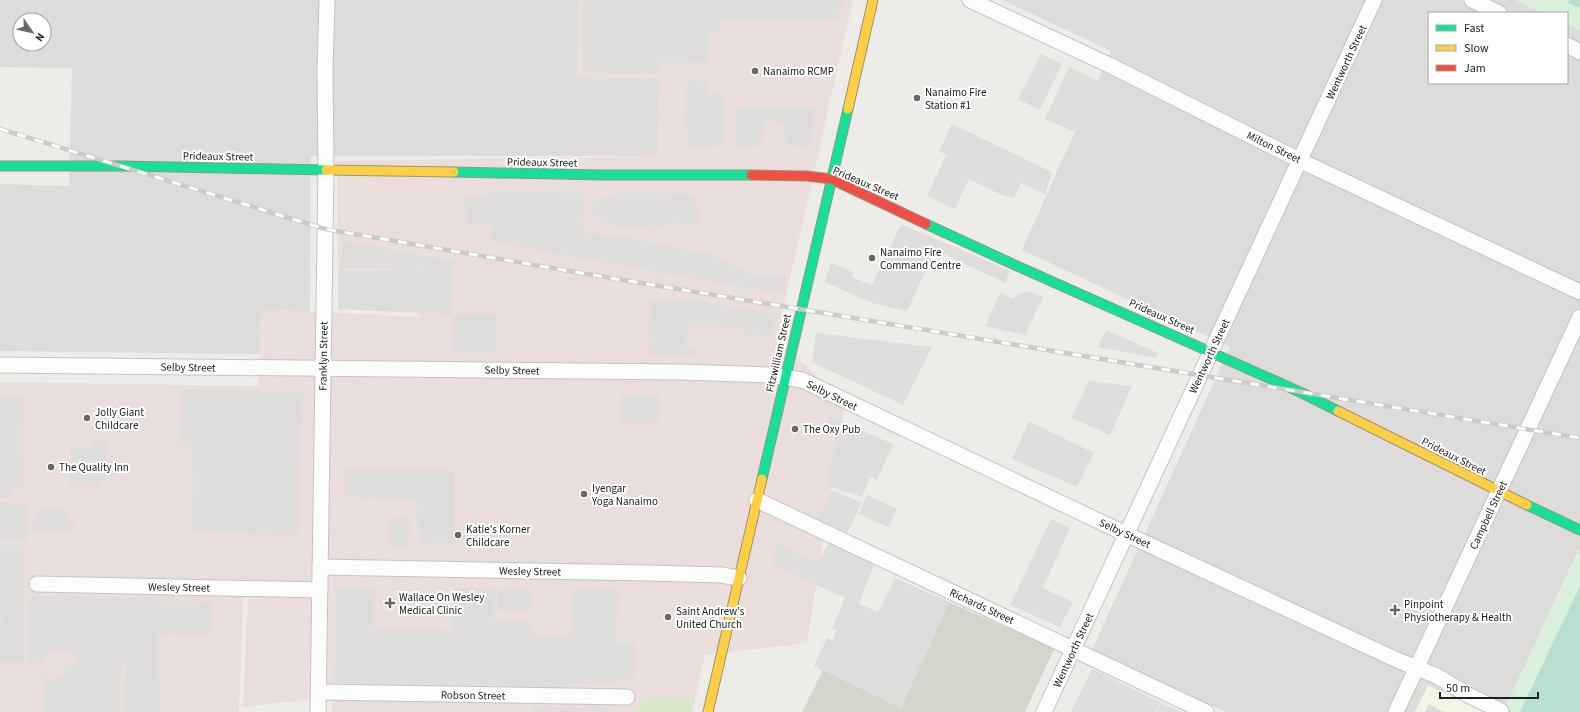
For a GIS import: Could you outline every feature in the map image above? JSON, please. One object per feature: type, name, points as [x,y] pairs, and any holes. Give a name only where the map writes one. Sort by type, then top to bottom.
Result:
[{"type":"street","name":"Franklyn Street","points":[[318,712],[327,0]]},
{"type":"street","name":"Fitzwilliam Street","points":[[708,712],[873,0]]},
{"type":"street","name":"Milton Street","points":[[970,0],[1107,64],[1301,161],[1580,292]]},
{"type":"street","name":"Wentworth Street","points":[[1044,712],[1301,161],[1374,0]]},
{"type":"street","points":[[1472,0],[1497,12]]},
{"type":"street","points":[[1568,46],[1580,52]]},
{"type":"street","name":"Prideaux Street","points":[[0,166],[122,166],[602,175],[731,174],[807,176],[831,179],[1017,266],[1212,351],[1300,392],[1499,492],[1580,530]]},
{"type":"street","name":"Campbell Street","points":[[1396,712],[1580,317]]},
{"type":"street","name":"Selby Street","points":[[0,365],[681,372],[786,377],[807,382],[845,402],[1126,534],[1397,660],[1437,676],[1468,695],[1501,711]]},
{"type":"street","name":"Richards Street","points":[[757,500],[1206,712]]},
{"type":"street","name":"Wesley Street","points":[[320,567],[670,573],[721,575],[739,578]]},
{"type":"street","name":"Wesley Street","points":[[38,584],[320,590]]},
{"type":"street","name":"Robson Street","points":[[318,692],[628,697]]},
{"type":"shaded area","points":[[0,0],[579,0],[577,78],[660,79],[658,156],[311,156],[310,312],[262,309],[260,354],[0,351],[0,184],[69,186],[72,68],[0,67]]},
{"type":"shaded area","points":[[579,0],[853,0],[776,340],[845,401],[807,643],[705,655],[692,712],[332,712],[332,697],[243,707],[248,598],[243,598],[239,712],[0,712],[0,382],[258,386],[262,309],[417,317],[418,270],[338,271],[337,161],[658,156],[660,79],[577,78]]},
{"type":"shaded area","points":[[583,0],[845,0],[845,9],[839,12],[839,22],[720,20],[720,32],[709,32],[709,62],[660,63],[660,74],[583,72]]},
{"type":"shaded area","points":[[1002,0],[1580,0],[1580,552],[1578,551],[1503,712],[1484,712],[1428,685],[1415,712],[1226,712],[1092,650],[1230,347],[1022,250],[1111,51]]},
{"type":"shaded area","points":[[1041,54],[1062,64],[1040,110],[1018,99]]},
{"type":"shaded area","points":[[1069,67],[1101,82],[1077,133],[1045,119]]},
{"type":"shaded area","points":[[463,74],[576,76],[575,111],[540,110],[539,102],[514,102],[514,110],[475,109],[474,154],[462,155]]},
{"type":"shaded area","points":[[687,80],[708,81],[708,93],[726,94],[724,146],[688,147],[688,128],[685,127]]},
{"type":"shaded area","points":[[737,107],[815,107],[813,147],[786,146],[785,129],[781,123],[774,120],[766,123],[763,128],[761,146],[737,147]]},
{"type":"shaded area","points":[[952,124],[1052,172],[1045,194],[1021,183],[1014,198],[1002,195],[969,179],[955,209],[927,196],[946,155],[939,151]]},
{"type":"shaded area","points":[[493,191],[585,193],[583,232],[635,239],[711,254],[753,275],[787,276],[781,294],[489,241],[491,225],[466,225],[465,197],[491,194]]},
{"type":"shaded area","points":[[620,193],[695,194],[700,216],[700,227],[670,222],[654,231],[601,223],[592,211],[593,201]]},
{"type":"shaded area","points":[[901,224],[1010,271],[1005,283],[938,251],[934,252],[907,311],[875,304],[825,282],[831,262],[854,273],[852,277],[872,285]]},
{"type":"shaded area","points":[[343,241],[454,261],[452,314],[417,313],[419,269],[340,268]]},
{"type":"shaded area","points":[[418,270],[417,313],[338,309],[338,271]]},
{"type":"shaded area","points":[[1027,291],[1043,297],[1025,335],[985,326],[1000,293],[1012,298]]},
{"type":"shaded area","points":[[676,298],[777,313],[771,336],[745,335],[745,328],[687,327],[686,347],[696,348],[696,356],[648,355],[650,299],[675,302]]},
{"type":"shaded area","points":[[106,311],[106,343],[31,343],[31,319],[43,320],[44,312]]},
{"type":"shaded area","points":[[453,314],[496,314],[497,353],[451,352]]},
{"type":"shaded area","points":[[1106,330],[1158,353],[1155,358],[1098,347]]},
{"type":"shaded area","points":[[816,333],[932,347],[903,405],[812,362]]},
{"type":"shaded area","points":[[1089,381],[1132,386],[1110,435],[1071,418]]},
{"type":"shaded area","points":[[180,389],[303,391],[298,537],[192,531],[193,448],[179,443]]},
{"type":"shaded area","points":[[621,394],[659,395],[658,424],[620,424]]},
{"type":"shaded area","points":[[0,396],[23,397],[24,488],[13,488],[12,498],[0,498]]},
{"type":"shaded area","points":[[1259,412],[1288,427],[1277,450],[1248,435]]},
{"type":"shaded area","points":[[829,416],[893,444],[877,480],[870,477],[862,497],[825,485],[839,431],[826,427]]},
{"type":"shaded area","points":[[1029,421],[1094,453],[1077,487],[1012,459]]},
{"type":"shaded area","points":[[91,439],[107,439],[107,475],[96,487],[70,487],[70,448],[90,448]]},
{"type":"shaded area","points":[[1278,468],[1343,497],[1333,521],[1267,492]]},
{"type":"shaded area","points":[[344,470],[454,470],[454,543],[420,544],[416,504],[411,500],[344,497]]},
{"type":"shaded area","points":[[832,490],[862,503],[847,533],[818,519]]},
{"type":"shaded area","points":[[867,495],[897,509],[888,527],[859,514]]},
{"type":"shaded area","points":[[0,503],[28,503],[27,541],[0,541]]},
{"type":"shaded area","points":[[38,508],[67,509],[66,518],[74,518],[73,532],[32,531],[32,518],[38,518]]},
{"type":"shaded area","points":[[410,517],[409,547],[388,548],[388,518]]},
{"type":"shaded area","points":[[1051,519],[1070,528],[1043,588],[1073,602],[1060,627],[1010,605]]},
{"type":"shaded area","points":[[1369,539],[1389,549],[1382,564],[1433,588],[1424,607],[1387,590],[1373,619],[1339,603]]},
{"type":"shaded area","points":[[777,542],[818,563],[829,542],[874,564],[859,604],[878,612],[895,578],[949,602],[901,708],[814,666],[827,638],[833,640],[837,630],[832,628],[845,598],[772,564]]},
{"type":"shaded area","points":[[0,545],[24,545],[24,662],[0,662],[0,625],[3,625],[3,620],[0,619]]},
{"type":"shaded area","points":[[337,587],[375,588],[374,628],[453,630],[455,587],[495,589],[494,618],[531,621],[532,636],[571,636],[572,589],[619,589],[616,642],[635,643],[635,677],[611,684],[571,684],[571,687],[334,682]]},
{"type":"shaded area","points":[[498,589],[533,589],[533,611],[498,611]]},
{"type":"shaded area","points":[[28,596],[157,597],[158,601],[213,602],[213,635],[158,634],[159,712],[124,712],[125,665],[121,665],[120,712],[43,712],[43,679],[64,678],[64,666],[75,664],[76,653],[47,652],[46,663],[27,663]]},
{"type":"shaded area","points":[[949,602],[1054,649],[1025,712],[802,712],[823,670],[901,708]]},
{"type":"shaded area","points":[[1161,609],[1196,625],[1182,653],[1115,621],[1119,612],[1152,627]]},
{"type":"shaded area","points":[[1160,645],[1181,654],[1169,681],[1148,671]]},
{"type":"shaded area","points":[[1092,669],[1160,702],[1156,712],[1071,712]]},
{"type":"shaded area","points":[[1262,672],[1296,688],[1285,712],[1245,712]]},
{"type":"shaded area","points":[[1428,685],[1484,712],[1415,712]]},
{"type":"shaded area","points":[[1161,703],[1182,712],[1157,712]]},
{"type":"shaded area","points":[[1429,704],[1444,712],[1425,712]]},
{"type":"shaded area","points":[[533,707],[608,708],[608,712],[533,712]]},
{"type":"green space","points":[[1515,0],[1580,0],[1580,30],[1568,24],[1568,12],[1541,12]]},
{"type":"green space","points":[[1569,0],[1580,0],[1580,8],[1568,3]]},
{"type":"green space","points":[[1579,551],[1580,712],[1503,712]]},
{"type":"green space","points":[[1580,586],[1580,712],[1520,712]]},
{"type":"green space","points":[[645,697],[695,699],[692,712],[633,712],[642,706]]},
{"type":"railway","points":[[0,129],[325,229],[587,274],[1580,438]]},
{"type":"traffic: fast","points":[[762,479],[848,109]]},
{"type":"traffic: fast","points":[[0,166],[122,166],[326,170]]},
{"type":"traffic: fast","points":[[454,172],[602,175],[751,175]]},
{"type":"traffic: fast","points":[[926,224],[1300,392],[1338,411]]},
{"type":"traffic: fast","points":[[1527,505],[1580,530]]},
{"type":"traffic: slow","points":[[848,109],[873,0]]},
{"type":"traffic: slow","points":[[326,170],[454,172]]},
{"type":"traffic: slow","points":[[1338,411],[1527,505]]},
{"type":"traffic: slow","points":[[708,712],[762,479]]},
{"type":"traffic: jam","points":[[751,175],[807,176],[831,179],[926,224]]},
{"type":"place","name":"Nanaimo RCMP","points":[[755,71]]},
{"type":"place","name":"Nanaimo Fire Station #1","points":[[917,98]]},
{"type":"place","name":"Nanaimo Fire Command Centre","points":[[872,258]]},
{"type":"place","name":"Jolly Giant Childcare","points":[[87,418]]},
{"type":"place","name":"The Oxy Pub","points":[[795,429]]},
{"type":"place","name":"The Quality Inn","points":[[51,467]]},
{"type":"place","name":"Iyengar Yoga Nanaimo","points":[[584,494]]},
{"type":"place","name":"Katie's Korner Childcare","points":[[458,535]]},
{"type":"place","name":"Wallace On Wesley Medical Clinic","points":[[390,603]]},
{"type":"place","name":"Pinpoint Physiotherapy & Health","points":[[1395,610]]},
{"type":"place","name":"Saint Andrew's United Church","points":[[668,617]]}]
